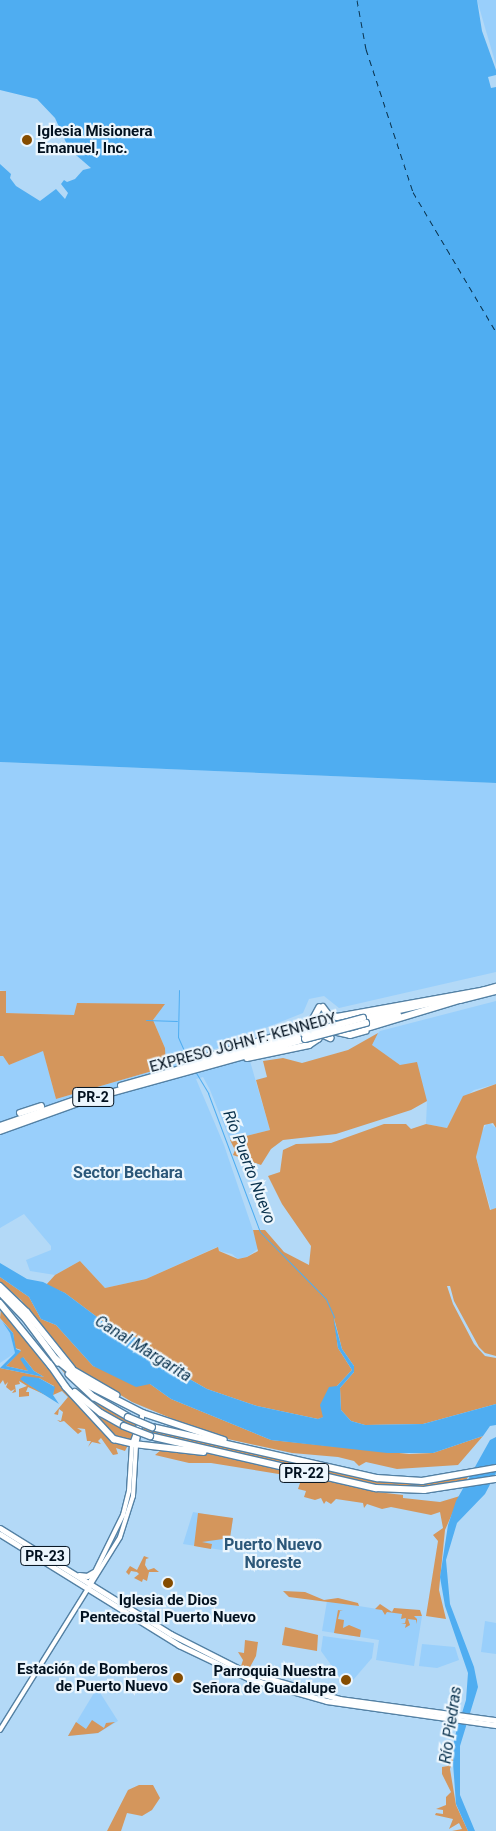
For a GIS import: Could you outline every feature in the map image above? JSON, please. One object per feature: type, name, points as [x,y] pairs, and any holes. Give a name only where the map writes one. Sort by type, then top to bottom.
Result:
[{"type":"highway","name":"EXPRESO JOHN F. KENNEDY","points":[[366,1023],[496,987]]},
{"type":"highway","points":[[197,1064],[299,1028],[313,1019],[321,1008],[330,1016],[347,1015],[485,990]]},
{"type":"highway","name":"EXPRESO JOHN F. KENNEDY","points":[[0,1131],[57,1108],[197,1064],[305,1036],[496,992]]},
{"type":"highway","points":[[366,1023],[359,1029],[354,1020],[358,1016],[382,1008]]},
{"type":"highway","points":[[206,1066],[211,1068],[312,1044],[347,1015]]},
{"type":"highway","points":[[299,1028],[312,1027],[350,1035],[366,1023]]},
{"type":"highway","points":[[284,1034],[308,1031],[311,1038],[300,1046]]},
{"type":"highway","name":"EXPRESO JOHN F. KENNEDY","points":[[197,1064],[206,1066],[305,1036]]},
{"type":"highway","name":"EXPRESO JOHN F. KENNEDY","points":[[0,1126],[84,1096],[187,1067]]},
{"type":"highway","points":[[20,1112],[58,1100],[84,1096]]},
{"type":"highway","points":[[0,1286],[27,1312],[74,1371],[117,1399]]},
{"type":"highway","name":"PR-22","points":[[0,1292],[17,1308],[56,1359],[94,1397],[128,1417],[152,1427],[390,1480],[422,1480],[469,1474],[496,1468]]},
{"type":"highway","name":"PR-22","points":[[0,1302],[50,1364],[83,1400],[124,1426],[150,1436],[383,1489],[424,1490],[461,1486],[496,1478]]},
{"type":"highway","points":[[56,1359],[88,1385],[144,1413],[217,1438],[272,1454]]},
{"type":"highway","points":[[50,1364],[57,1377],[104,1431],[117,1440],[134,1444],[243,1458]]},
{"type":"highway","points":[[74,1371],[136,1406],[217,1438]]},
{"type":"main road","points":[[88,1586],[124,1513],[129,1491],[134,1444],[144,1413]]},
{"type":"main road","points":[[0,1730],[88,1586],[111,1552],[128,1514],[135,1483],[134,1444]]},
{"type":"main road","name":"PR-23","points":[[0,1528],[72,1573],[88,1586]]},
{"type":"main road","name":"PR-23","points":[[0,1534],[88,1586],[179,1645],[255,1681],[327,1702],[461,1718],[496,1720]]},
{"type":"main road","points":[[72,1573],[87,1576],[94,1572]]},
{"type":"main road","name":"PR-23","points":[[473,1719],[496,1725]]},
{"type":"shaded area","points":[[477,0],[496,0],[496,65],[484,24]]},
{"type":"shaded area","points":[[0,762],[496,783],[496,972],[339,1008],[324,996],[309,999],[303,1013],[243,1037],[270,1130],[230,1140],[203,1077],[196,1079],[224,1145],[259,1248],[247,1257],[238,1259],[232,1254],[219,1251],[217,1247],[146,1279],[105,1288],[80,1261],[55,1275],[30,1271],[26,1260],[51,1250],[51,1246],[24,1214],[0,1228],[0,1056],[3,1056],[9,1065],[43,1050],[56,1099],[166,1067],[165,1048],[153,1020],[164,1005],[77,1003],[74,1015],[6,1013],[6,991],[0,990]]},
{"type":"shaded area","points":[[0,991],[6,991],[6,1013],[74,1015],[77,1003],[165,1004],[153,1020],[165,1048],[166,1067],[56,1099],[43,1051],[9,1065],[3,1056],[0,1056]]},
{"type":"shaded area","points":[[496,1001],[496,1084],[474,1090],[461,1100],[447,1128],[426,1124],[427,1101],[400,1065],[371,1045],[373,1038],[380,1031]]},
{"type":"shaded area","points":[[378,1033],[372,1045],[400,1065],[417,1062],[427,1101],[411,1110],[336,1134],[283,1140],[271,1149],[261,1165],[233,1155],[235,1150],[230,1140],[270,1130],[256,1080],[267,1077],[263,1061],[283,1058],[302,1063],[348,1050]]},
{"type":"shaded area","points":[[496,1084],[496,1128],[493,1123],[484,1125],[476,1157],[490,1210],[496,1208],[496,1356],[485,1353],[479,1347],[454,1301],[450,1286],[447,1286],[453,1304],[474,1344],[485,1356],[496,1358],[496,1404],[423,1424],[365,1425],[351,1421],[341,1410],[340,1388],[354,1372],[354,1366],[342,1349],[334,1318],[338,1348],[352,1370],[337,1386],[324,1417],[318,1419],[257,1406],[207,1389],[154,1359],[135,1337],[113,1329],[65,1293],[46,1285],[55,1275],[80,1261],[105,1288],[146,1279],[218,1247],[219,1251],[238,1259],[247,1257],[258,1251],[253,1230],[265,1230],[284,1252],[309,1265],[311,1246],[282,1204],[268,1176],[280,1172],[283,1150],[296,1144],[331,1143],[384,1124],[406,1124],[411,1129],[426,1124],[447,1128],[463,1096]]},
{"type":"shaded area","points":[[488,1122],[496,1128],[496,1208],[491,1210],[476,1157],[480,1134]]},
{"type":"shaded area","points":[[0,1277],[29,1297],[41,1319],[56,1325],[93,1366],[150,1384],[171,1399],[271,1440],[409,1454],[433,1453],[483,1436],[458,1465],[397,1469],[366,1462],[359,1466],[354,1461],[338,1457],[292,1453],[214,1436],[132,1402],[76,1368],[21,1300],[0,1282]]},
{"type":"shaded area","points":[[1,1309],[47,1368],[108,1435],[128,1445],[125,1451],[116,1448],[118,1454],[113,1455],[101,1438],[98,1441],[101,1444],[92,1442],[88,1447],[91,1441],[87,1441],[85,1429],[77,1428],[82,1431],[78,1434],[64,1421],[60,1422],[57,1420],[61,1421],[63,1412],[59,1409],[58,1415],[54,1414],[68,1397],[62,1391],[53,1395],[54,1386],[39,1378],[29,1379],[23,1381],[50,1397],[28,1387],[26,1392],[29,1392],[29,1396],[19,1397],[19,1389],[27,1386],[19,1381],[20,1384],[15,1385],[16,1392],[12,1393],[15,1389],[11,1391],[6,1387],[8,1382],[5,1385],[3,1380],[0,1384],[0,1368],[44,1377],[34,1371],[23,1357],[28,1371],[6,1366],[21,1350],[15,1348],[13,1333],[0,1318]]},
{"type":"shaded area","points":[[0,1318],[10,1332],[15,1353],[0,1363]]},
{"type":"shaded area","points":[[38,1342],[84,1392],[136,1423],[135,1427],[109,1415],[85,1397]]},
{"type":"shaded area","points":[[88,1407],[133,1433],[131,1440],[114,1437]]},
{"type":"shaded area","points":[[144,1426],[372,1480],[419,1483],[468,1477],[465,1482],[422,1488],[375,1485],[155,1434],[143,1430]]},
{"type":"shaded area","points":[[161,1450],[210,1454],[377,1492],[403,1495],[403,1498],[440,1502],[460,1496],[445,1530],[439,1590],[446,1619],[426,1616],[438,1541],[433,1535],[443,1528],[440,1512],[431,1515],[391,1507],[382,1509],[367,1504],[364,1508],[363,1503],[336,1499],[331,1504],[326,1501],[324,1504],[321,1498],[315,1500],[304,1497],[306,1491],[298,1489],[301,1480],[297,1477],[211,1463],[189,1463],[155,1455]]},
{"type":"shaded area","points":[[193,1512],[233,1519],[228,1551],[183,1544]]},
{"type":"shaded area","points":[[198,1513],[233,1518],[230,1538],[202,1542],[212,1544],[211,1549],[194,1546]]},
{"type":"shaded area","points":[[144,1556],[149,1558],[146,1559],[145,1565],[148,1570],[154,1568],[159,1572],[149,1572],[147,1581],[143,1579],[142,1582],[134,1578],[139,1574],[137,1572],[131,1571],[129,1575],[126,1572],[130,1566],[137,1570]]},
{"type":"shaded area","points":[[283,1591],[305,1592],[324,1600],[338,1598],[358,1603],[359,1606],[289,1597]]},
{"type":"shaded area","points":[[327,1601],[422,1616],[414,1666],[376,1660],[379,1640],[322,1631]]},
{"type":"shaded area","points":[[380,1604],[392,1612],[394,1608],[420,1610],[422,1616],[414,1616],[417,1619],[417,1624],[416,1620],[408,1619],[410,1625],[405,1628],[406,1624],[401,1623],[405,1623],[406,1618],[401,1619],[402,1614],[387,1612],[385,1615],[382,1610],[375,1609]]},
{"type":"shaded area","points":[[338,1610],[343,1611],[340,1611],[338,1619],[344,1620],[343,1628],[349,1625],[361,1630],[360,1637],[334,1633]]},
{"type":"shaded area","points":[[485,1621],[496,1623],[496,1654],[481,1652]]},
{"type":"shaded area","points":[[285,1627],[318,1635],[317,1651],[282,1645]]},
{"type":"shaded area","points":[[323,1636],[374,1643],[372,1658],[347,1687],[321,1651]]},
{"type":"shaded area","points":[[245,1640],[258,1642],[256,1656],[249,1669],[241,1666],[243,1660],[238,1652],[244,1653]]},
{"type":"shaded area","points":[[422,1644],[455,1647],[459,1660],[437,1668],[419,1666]]},
{"type":"shaded area","points":[[97,1688],[118,1721],[98,1733],[68,1736]]},
{"type":"shaded area","points":[[92,1720],[104,1728],[106,1723],[115,1722],[98,1733],[68,1736],[76,1722],[86,1729]]},
{"type":"shaded area","points":[[449,1753],[454,1757],[450,1769],[456,1805],[468,1831],[452,1831],[462,1829],[459,1823],[449,1829],[453,1819],[435,1815],[436,1813],[443,1814],[443,1810],[436,1809],[446,1805],[446,1797],[451,1792],[442,1774],[442,1767],[448,1766]]},
{"type":"shaded area","points":[[139,1785],[153,1785],[160,1798],[152,1810],[142,1816],[127,1813],[121,1831],[107,1831],[128,1790]]},
{"type":"water","points":[[0,0],[477,0],[482,31],[496,70],[496,75],[488,77],[491,88],[496,87],[496,783],[0,762],[0,164],[11,174],[10,178],[16,186],[40,201],[56,189],[65,199],[68,193],[61,184],[64,180],[67,182],[75,179],[83,170],[91,168],[69,149],[55,118],[37,99],[0,90]]},
{"type":"water","name":"Canal Margarita","points":[[0,1263],[27,1279],[43,1282],[65,1293],[113,1329],[135,1337],[154,1359],[207,1389],[257,1406],[318,1419],[323,1417],[320,1405],[329,1387],[337,1386],[352,1370],[338,1348],[333,1316],[342,1349],[354,1366],[354,1372],[340,1388],[341,1410],[351,1421],[365,1425],[423,1424],[496,1404],[496,1425],[490,1426],[483,1436],[433,1453],[387,1453],[271,1440],[171,1399],[150,1384],[136,1387],[93,1366],[56,1325],[41,1319],[29,1297],[0,1277]]},
{"type":"water","points":[[2,1321],[13,1333],[16,1349],[21,1351],[6,1366],[28,1371],[20,1359],[23,1357],[34,1371],[44,1377],[0,1368],[15,1353],[10,1333]]},
{"type":"water","points":[[23,1376],[39,1378],[55,1387],[53,1395],[59,1404],[20,1379]]},
{"type":"water","points":[[496,1437],[496,1473],[485,1494],[457,1523],[446,1560],[450,1604],[474,1667],[478,1687],[460,1746],[460,1795],[475,1831],[468,1831],[456,1804],[453,1763],[454,1739],[466,1700],[468,1673],[445,1606],[440,1577],[448,1525],[456,1501],[490,1440]]},
{"type":"waterway","name":"Río Puerto Nuevo","points":[[179,990],[178,1037],[188,1059]]},
{"type":"waterway","points":[[146,1020],[177,1021]]},
{"type":"waterway","points":[[170,1057],[182,1050]]},
{"type":"waterway","name":"Río Puerto Nuevo","points":[[195,1071],[208,1093],[260,1232],[326,1299],[334,1317]]},
{"type":"ferry route","points":[[357,0],[366,49],[413,192],[496,332]]},
{"type":"place","name":"Iglesia Misionera Emanuel, Inc.","points":[[27,140]]},
{"type":"place","name":"Iglesia de Dios Pentecostal Puerto Nuevo","points":[[168,1583]]},
{"type":"place","name":"Estación de Bomberos de Puerto Nuevo","points":[[178,1678]]},
{"type":"place","name":"Parroquia Nuestra Señora de Guadalupe","points":[[346,1680]]},
{"type":"district","name":"Sector Bechara","points":[[128,1173]]},
{"type":"district","name":"Puerto Nuevo Noreste","points":[[273,1554]]},
{"type":"water label","name":"Río Piedras","points":[[451,1725]]}]
